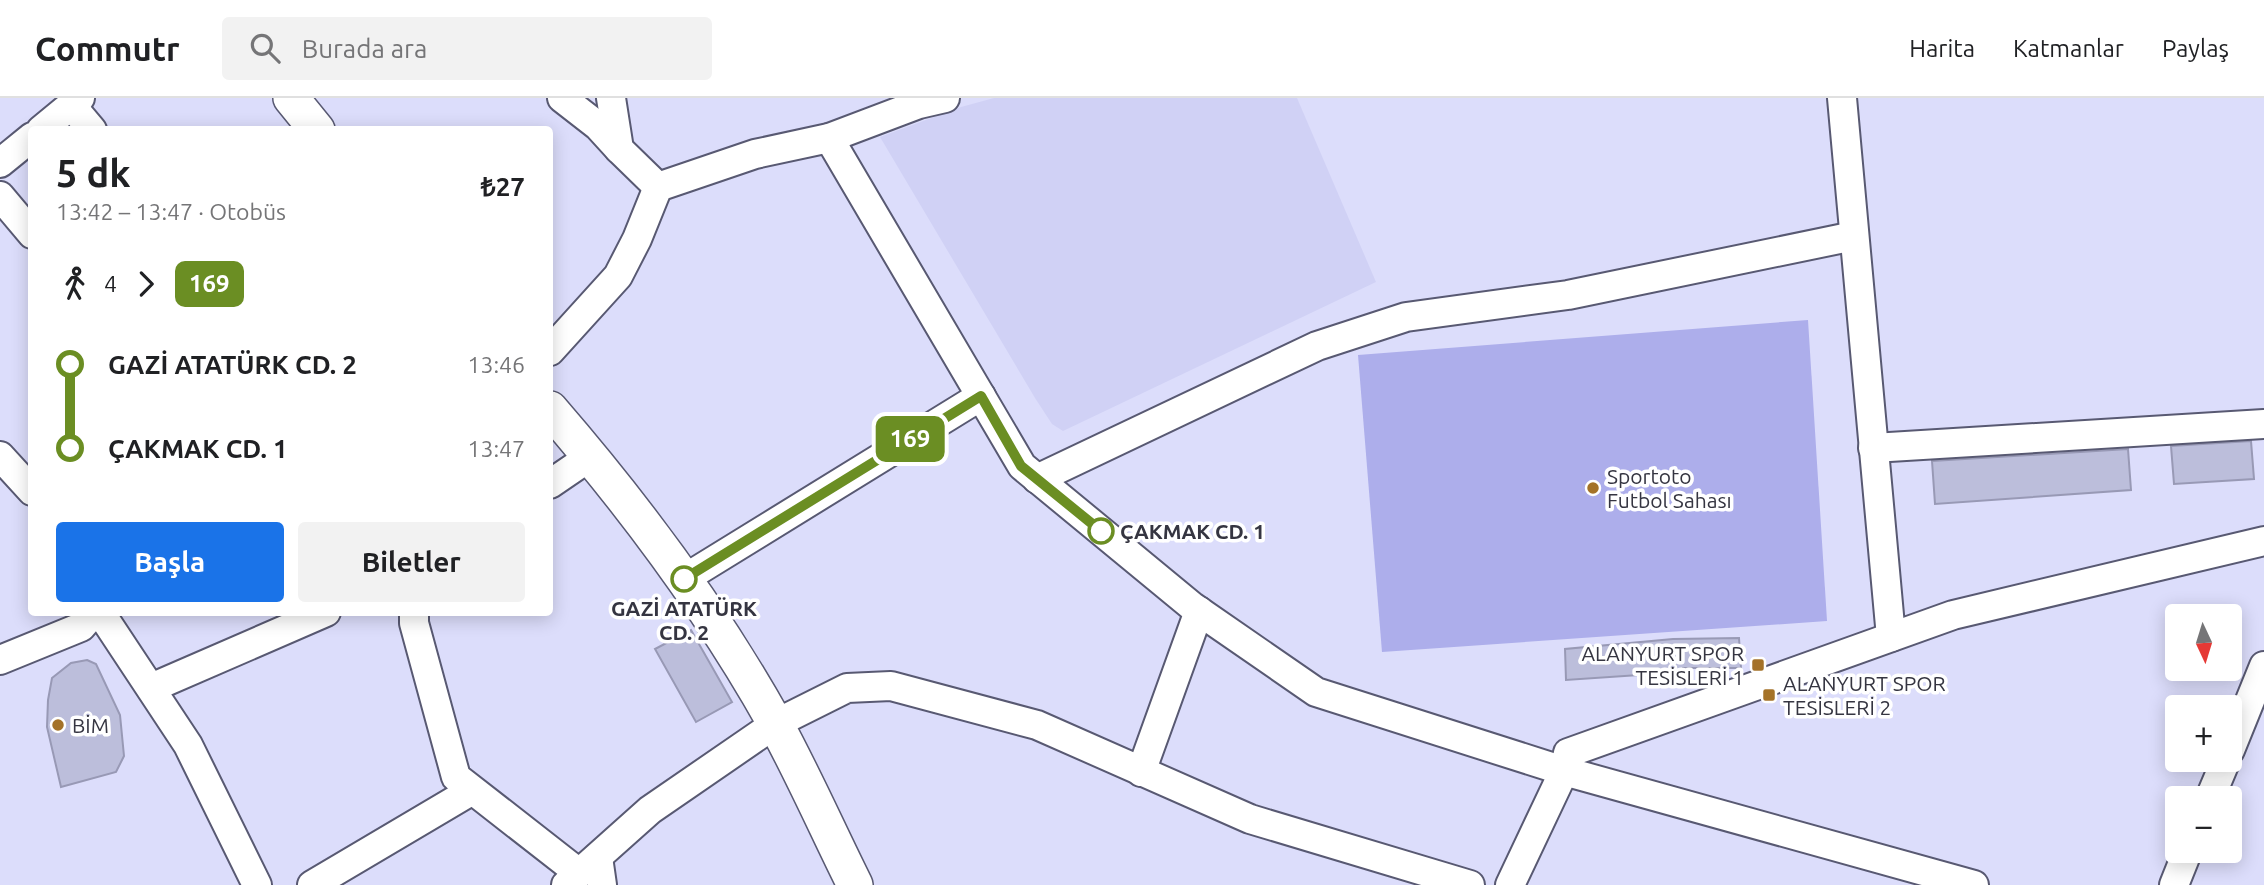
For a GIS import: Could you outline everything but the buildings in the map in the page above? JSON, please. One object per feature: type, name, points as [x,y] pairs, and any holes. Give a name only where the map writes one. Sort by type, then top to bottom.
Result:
[{"type":"street","points":[[291,98],[314,126]]},
{"type":"street","points":[[562,98],[598,126],[658,187]]},
{"type":"street","points":[[611,98],[618,149]]},
{"type":"street","points":[[1842,98],[1891,638]]},
{"type":"street","points":[[553,348],[618,276],[637,239],[658,187],[755,154],[829,138],[927,100]]},
{"type":"street","points":[[46,126],[76,102],[90,126]]},
{"type":"street","points":[[829,138],[1021,466],[1199,611],[1316,692],[1564,771],[1974,885]]},
{"type":"street","points":[[0,163],[28,141]]},
{"type":"street","points":[[0,196],[28,229]]},
{"type":"street","points":[[1037,479],[1317,346],[1406,317],[1568,295],[1854,236]]},
{"type":"street","points":[[684,579],[981,396]]},
{"type":"street","points":[[553,412],[591,456],[699,600],[775,724],[855,885]]},
{"type":"street","points":[[1873,448],[2264,424]]},
{"type":"street","points":[[0,456],[28,487]]},
{"type":"street","points":[[553,482],[591,456]]},
{"type":"street","points":[[1510,885],[1564,771],[1568,753],[1953,615],[2264,541]]},
{"type":"street","points":[[1142,772],[1199,611]]},
{"type":"street","points":[[0,660],[81,627],[91,616]]},
{"type":"street","points":[[103,616],[188,745],[257,885]]},
{"type":"street","points":[[151,688],[317,616]]},
{"type":"street","points":[[414,616],[456,777],[471,791],[586,875],[650,810],[775,724],[847,688],[891,686],[1037,725],[1250,819],[1470,885]]},
{"type":"street","points":[[2242,720],[2264,666]]},
{"type":"street","points":[[312,885],[471,791]]},
{"type":"street","points":[[2174,885],[2183,863]]},
{"type":"shaded area","points":[[994,98],[1297,98],[1376,282],[1063,431],[1052,424],[1035,398],[880,137],[961,107]]},
{"type":"shaded area","name":"Sportoto Futbol Sahası","points":[[1808,320],[1827,621],[1382,652],[1358,355]]},
{"type":"bus line","name":"169","points":[[684,579],[981,396],[1021,466],[1101,531]]},
{"type":"place","name":"Sportoto Futbol Sahası","points":[[1593,488]]},
{"type":"place","name":"ÇAKMAK CD. 1","points":[[1101,531]]},
{"type":"place","name":"GAZİ ATATÜRK CD. 2","points":[[684,579]]},
{"type":"place","name":"ALANYURT SPOR TESİSLERİ 1","points":[[1758,665]]},
{"type":"place","name":"ALANYURT SPOR TESİSLERİ 2","points":[[1769,695]]},
{"type":"place","name":"BİM","points":[[58,725]]}]
